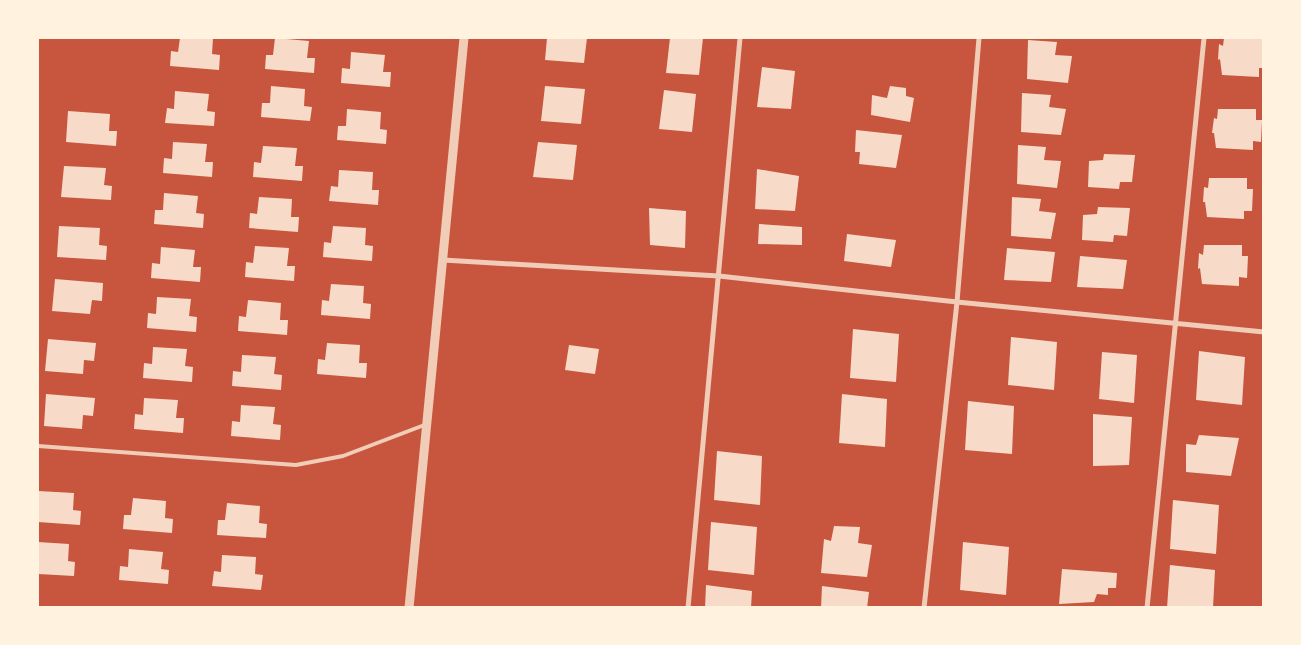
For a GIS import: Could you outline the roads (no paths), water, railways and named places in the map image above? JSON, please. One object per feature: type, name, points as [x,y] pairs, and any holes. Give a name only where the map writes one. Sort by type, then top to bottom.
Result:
[{"type":"street","points":[[409,608],[464,38]]},
{"type":"street","points":[[688,608],[740,38]]},
{"type":"street","points":[[924,608],[957,302],[979,38]]},
{"type":"street","points":[[1147,608],[1204,38]]},
{"type":"street","points":[[443,260],[719,276],[957,302],[1264,332]]},
{"type":"lane","points":[[38,446],[296,465],[343,456],[427,424]]}]
